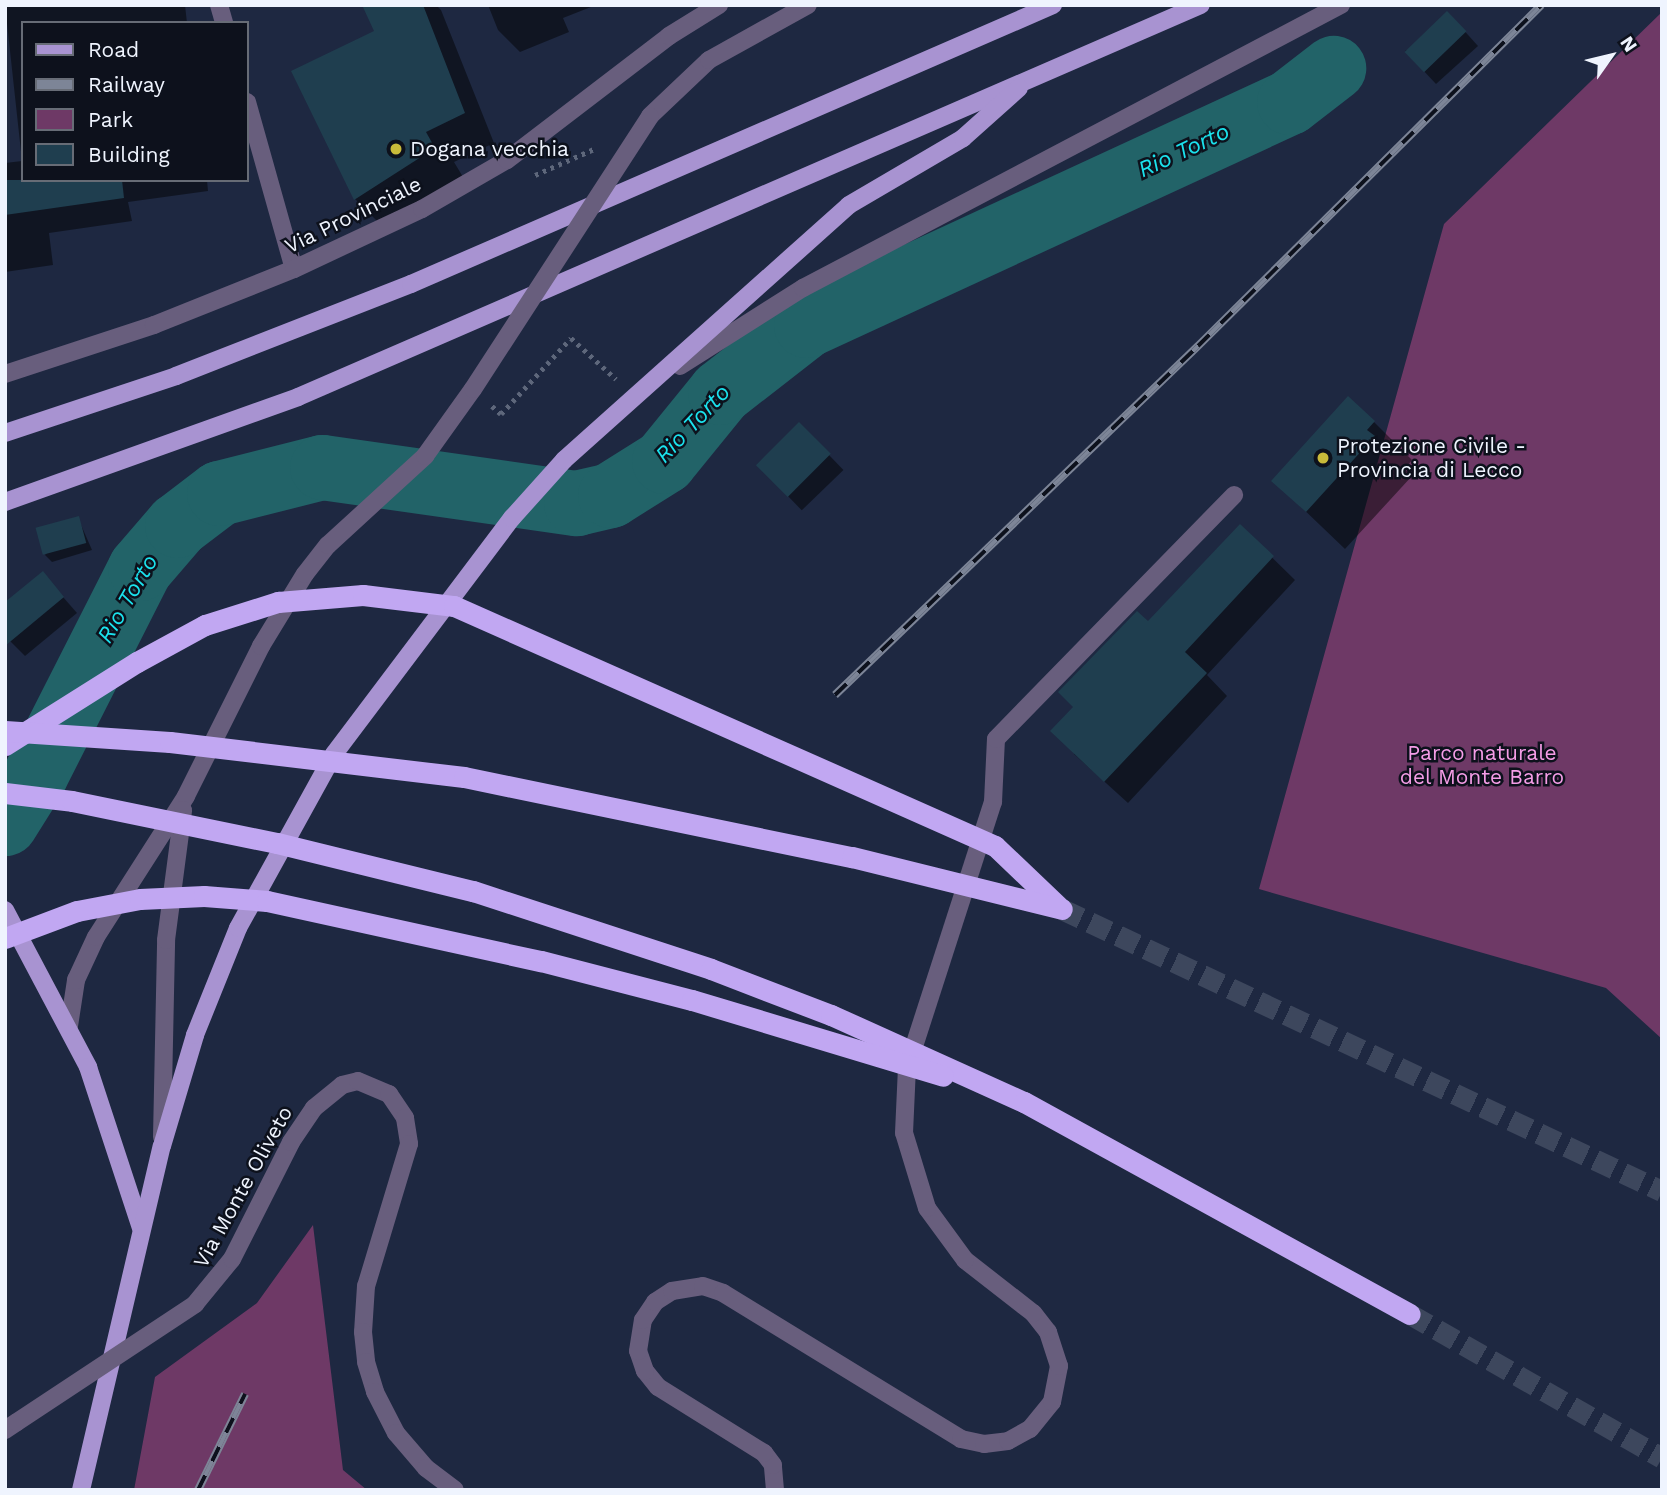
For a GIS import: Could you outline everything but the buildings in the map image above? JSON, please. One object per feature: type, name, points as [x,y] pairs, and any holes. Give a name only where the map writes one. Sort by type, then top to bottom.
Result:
[{"type":"highway","points":[[5,731],[170,742],[464,778],[852,857],[1062,909],[995,846],[454,606],[363,596],[307,598],[247,609],[205,625],[137,662],[5,745]]},
{"type":"highway","points":[[5,793],[72,801],[263,840],[472,891],[711,969],[855,1025],[1024,1101],[1410,1314]]},
{"type":"highway","points":[[5,938],[77,911],[140,899],[204,895],[267,901],[541,961],[692,1000],[1024,1101]]},
{"type":"main road","points":[[937,53],[1020,5]]},
{"type":"main road","points":[[5,433],[176,376],[411,284],[937,53],[1053,5]]},
{"type":"main road","points":[[5,502],[298,397],[1019,88],[1201,5]]},
{"type":"main road","points":[[80,1490],[162,1146],[195,1035],[238,928],[334,754],[512,519],[564,460],[632,394],[849,205],[963,138],[1019,88]]},
{"type":"main road","points":[[5,910],[69,1026],[103,1106],[142,1229]]},
{"type":"main road","points":[[86,1490],[99,1418]]},
{"type":"street","name":"Via Provinciale","points":[[5,374],[154,325],[295,269],[422,209],[507,160],[669,36],[719,5]]},
{"type":"street","points":[[69,1026],[76,981],[96,937],[186,796],[261,646],[305,574],[374,499],[425,456],[473,389],[650,116],[709,60],[808,5]]},
{"type":"street","points":[[632,394],[651,389],[705,347],[803,288],[1341,5]]},
{"type":"street","points":[[248,105],[295,269]]},
{"type":"street","points":[[775,1490],[774,1465],[764,1453],[658,1387],[645,1371],[638,1351],[643,1320],[655,1302],[672,1291],[703,1286],[723,1293],[961,1439],[984,1444],[1019,1436],[1039,1421],[1052,1402],[1059,1366],[1048,1332],[1033,1313],[965,1260],[927,1208],[904,1133],[907,1068],[993,802],[996,739],[1234,495]]},
{"type":"street","points":[[162,1146],[166,940],[186,796]]},
{"type":"street","name":"Via Monte Oliveto","points":[[11,1426],[195,1304],[232,1259],[291,1142],[314,1108],[342,1085],[358,1081],[389,1094],[405,1118],[409,1144],[366,1286],[363,1332],[366,1362],[378,1399],[396,1433],[426,1468],[455,1490]]},
{"type":"path","points":[[522,181],[592,151],[600,142]]},
{"type":"path","points":[[473,389],[501,414],[572,338],[602,366]]},
{"type":"green space","name":"Parco naturale del Monte Barro","points":[[1662,12],[1662,1039],[1606,988],[1259,889],[1444,224]]},
{"type":"green space","points":[[313,1225],[343,1470],[367,1490],[134,1490],[155,1377],[257,1303]]},
{"type":"waterway","name":"Rio Torto","points":[[5,823],[35,775],[140,568],[177,525],[219,493],[322,467],[576,503],[610,495],[664,461],[720,392],[806,325],[1289,102],[1333,68]]},
{"type":"tunnel","points":[[1062,909],[1662,1191]]},
{"type":"tunnel","points":[[1410,1314],[1662,1458]]},
{"type":"railway","points":[[835,695],[1198,346],[1541,5]]},
{"type":"railway","points":[[198,1490],[245,1394]]},
{"type":"place","name":"Dogana vecchia","points":[[396,149]]},
{"type":"place","name":"Protezione Civile - Provincia di Lecco","points":[[1323,458]]}]
